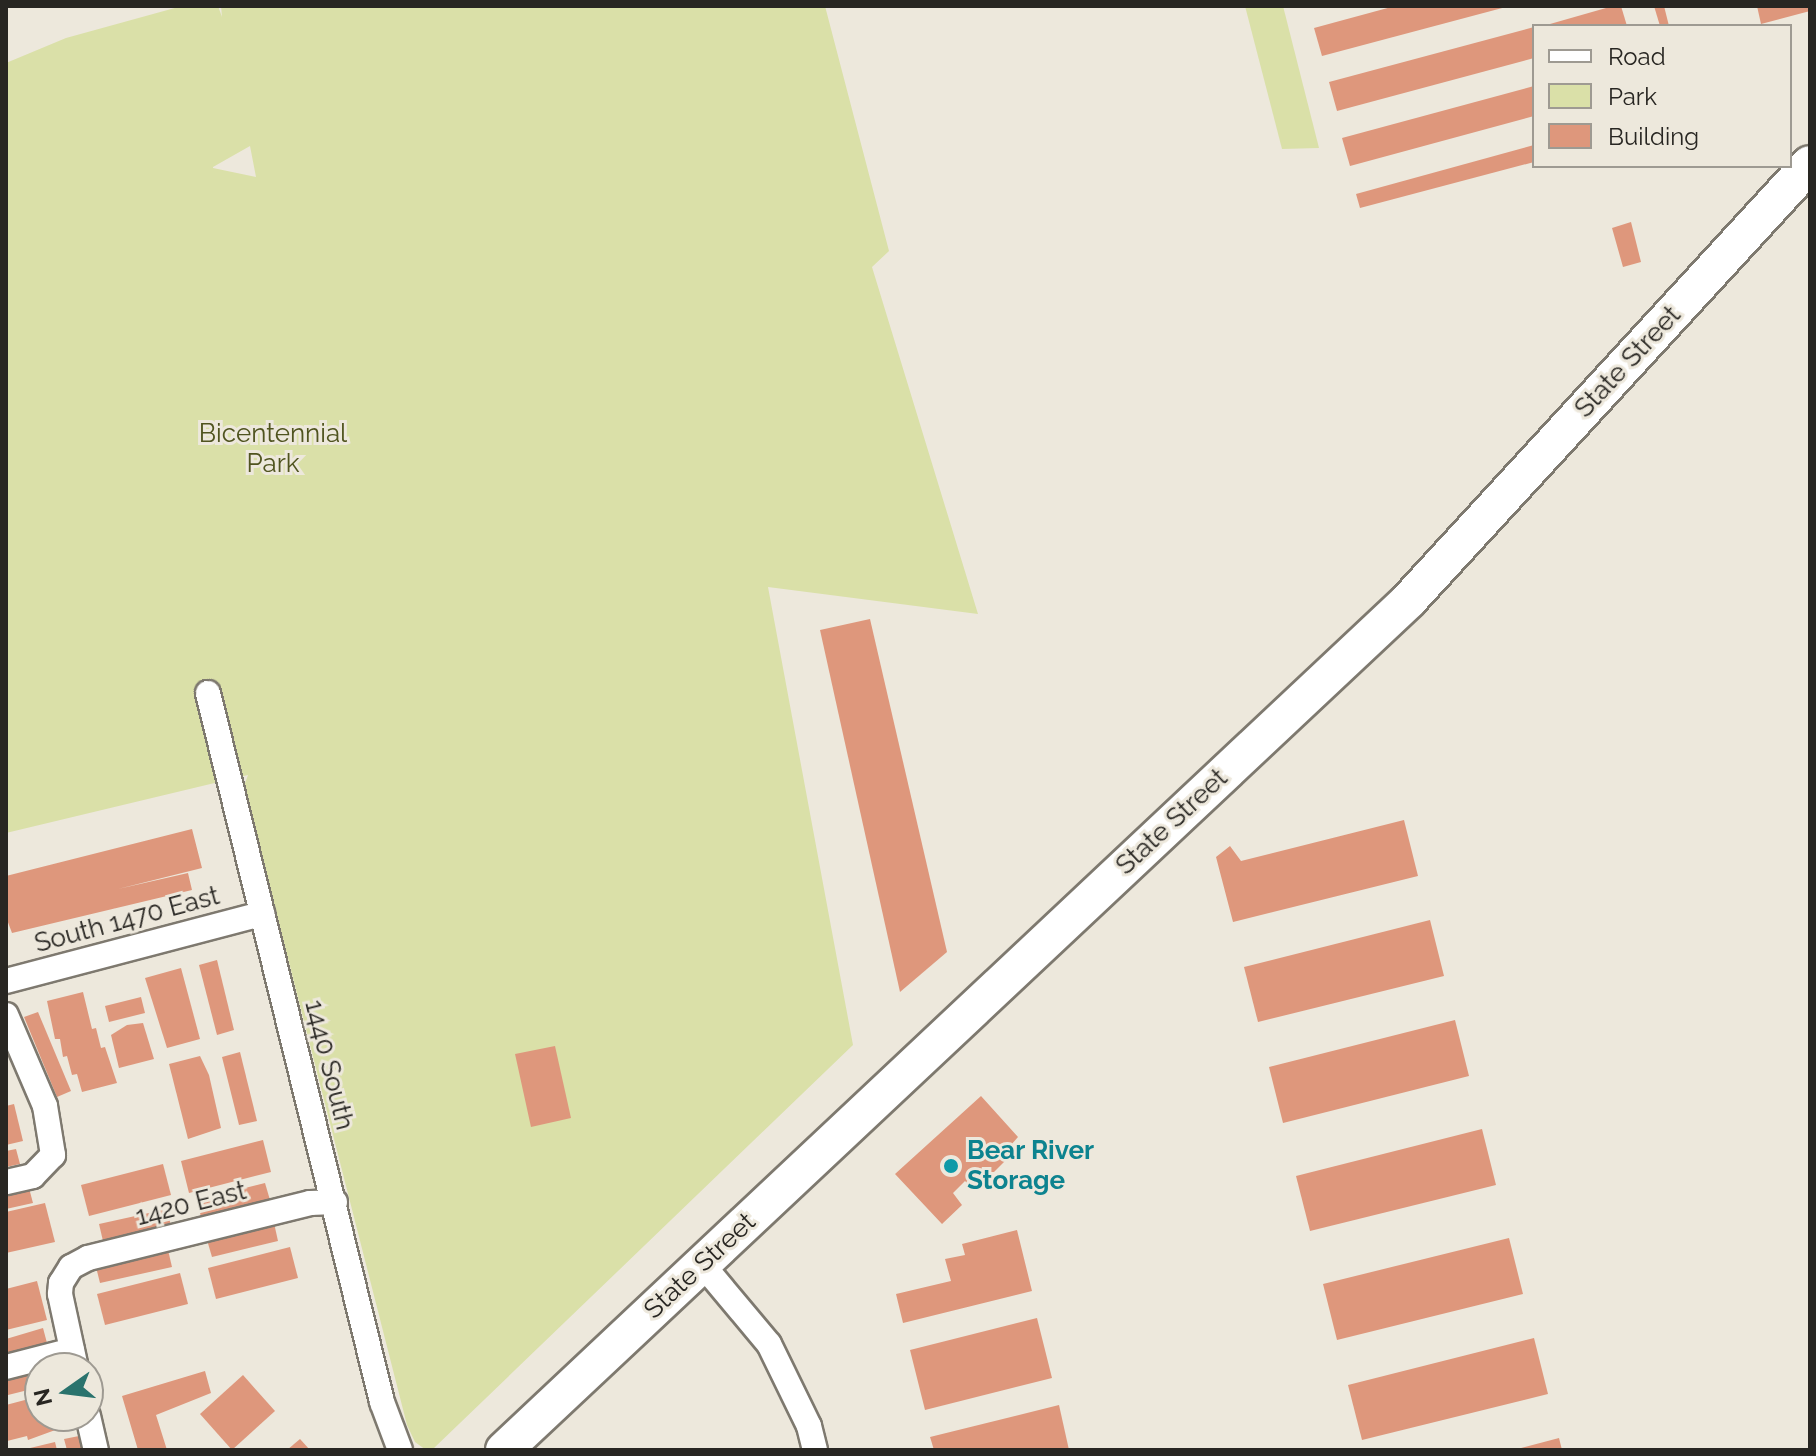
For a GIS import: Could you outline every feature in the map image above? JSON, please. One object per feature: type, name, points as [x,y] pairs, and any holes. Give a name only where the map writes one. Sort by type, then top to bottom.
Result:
[{"type":"main road","name":"State Street","points":[[504,1450],[1409,600],[1810,164]]},
{"type":"street","name":"1440 South","points":[[208,693],[382,1402],[400,1450]]},
{"type":"street","name":"South 1470 East","points":[[6,981],[262,914]]},
{"type":"street","points":[[6,1015],[45,1106],[53,1155],[33,1176],[6,1182]]},
{"type":"street","name":"1420 East","points":[[72,1352],[60,1294],[65,1273],[88,1258],[310,1203],[335,1202]]},
{"type":"street","points":[[702,1264],[769,1344],[809,1426],[815,1450]]},
{"type":"green space","name":"Bicentennial Park","points":[[182,6],[218,6],[222,17],[221,6],[825,6],[889,251],[872,267],[978,614],[768,587],[853,1045],[434,1448],[426,1450],[415,1442],[407,1425],[244,786],[248,775],[6,833],[6,63],[66,38]],"holes":[[[250,146],[256,177],[213,168],[213,167]]]},
{"type":"green space","points":[[1245,6],[1283,6],[1319,148],[1282,149]]},
{"type":"building","points":[[1395,6],[1506,7],[1322,56],[1314,28]]},
{"type":"building","points":[[1621,6],[1626,24],[1550,24]]},
{"type":"building","points":[[1654,6],[1664,6],[1668,24],[1659,24]]},
{"type":"building","points":[[1757,6],[1810,6],[1810,11],[1761,24]]},
{"type":"building","points":[[1532,28],[1532,59],[1337,111],[1329,82]]},
{"type":"building","points":[[1532,87],[1532,117],[1350,166],[1342,138]]},
{"type":"building","points":[[1532,146],[1532,163],[1360,208],[1356,194]]},
{"type":"building","points":[[1631,222],[1641,262],[1623,267],[1612,228]]},
{"type":"building","points":[[870,619],[947,952],[900,992],[820,630]]},
{"type":"building","points":[[1404,820],[1418,876],[1233,922],[1216,857],[1230,846],[1241,861]]},
{"type":"building","points":[[192,829],[202,868],[118,889],[188,873],[192,890],[12,933],[6,917],[6,876]]},
{"type":"building","points":[[1430,920],[1444,976],[1258,1022],[1244,967]]},
{"type":"building","points":[[217,960],[234,1030],[217,1035],[199,965]]},
{"type":"building","points":[[181,968],[200,1039],[167,1048],[145,978]]},
{"type":"building","points":[[83,992],[92,1029],[96,1028],[101,1048],[105,1047],[117,1083],[82,1092],[77,1074],[72,1075],[67,1056],[63,1057],[60,1039],[55,1039],[47,1001]]},
{"type":"building","points":[[141,997],[145,1013],[109,1022],[105,1006]]},
{"type":"building","points":[[38,1012],[71,1091],[57,1097],[24,1017]]},
{"type":"building","points":[[1455,1020],[1469,1076],[1283,1123],[1269,1067]]},
{"type":"building","points":[[143,1023],[154,1059],[119,1068],[111,1035],[127,1025]]},
{"type":"building","points":[[555,1046],[571,1118],[531,1127],[515,1054]]},
{"type":"building","points":[[240,1052],[257,1121],[239,1125],[222,1057]]},
{"type":"building","points":[[200,1056],[209,1075],[221,1128],[188,1139],[169,1064]]},
{"type":"building","name":"Bear River Storage","points":[[981,1096],[1018,1137],[1011,1145],[1016,1150],[975,1191],[965,1181],[953,1193],[962,1205],[942,1224],[895,1174]]},
{"type":"building","points":[[14,1104],[23,1141],[6,1145],[6,1106]]},
{"type":"building","points":[[1482,1129],[1496,1185],[1310,1231],[1296,1176]]},
{"type":"building","points":[[263,1140],[271,1172],[189,1193],[181,1161]]},
{"type":"building","points":[[16,1149],[20,1164],[6,1167],[6,1151]]},
{"type":"building","points":[[163,1164],[171,1195],[89,1216],[81,1185]]},
{"type":"building","points":[[265,1183],[270,1200],[201,1217],[197,1200]]},
{"type":"building","points":[[29,1188],[33,1203],[6,1209],[6,1193]]},
{"type":"building","points":[[45,1203],[55,1242],[6,1253],[6,1212]]},
{"type":"building","points":[[167,1209],[171,1226],[103,1241],[99,1224]]},
{"type":"building","points":[[274,1223],[278,1241],[212,1257],[207,1240]]},
{"type":"building","points":[[1017,1230],[1032,1291],[903,1323],[896,1294],[951,1281],[945,1259],[965,1255],[962,1244]]},
{"type":"building","points":[[1509,1238],[1523,1294],[1337,1340],[1323,1284]]},
{"type":"building","points":[[290,1247],[298,1278],[216,1299],[208,1268]]},
{"type":"building","points":[[168,1250],[172,1267],[100,1283],[96,1267]]},
{"type":"building","points":[[180,1273],[188,1304],[105,1325],[97,1294]]},
{"type":"building","points":[[37,1281],[47,1320],[6,1330],[6,1289]]},
{"type":"building","points":[[1037,1318],[1052,1378],[925,1410],[910,1350]]},
{"type":"building","points":[[43,1328],[47,1343],[6,1355],[6,1339]]},
{"type":"building","points":[[1534,1338],[1548,1394],[1362,1440],[1348,1385]]},
{"type":"building","points":[[205,1371],[211,1393],[156,1415],[167,1450],[138,1450],[122,1396]]},
{"type":"building","points":[[24,1375],[24,1391],[8,1395],[6,1379]]},
{"type":"building","points":[[243,1375],[275,1411],[232,1450],[200,1414]]},
{"type":"building","points":[[24,1400],[24,1432],[50,1432],[28,1440],[27,1436],[7,1441],[6,1405]]},
{"type":"building","points":[[1059,1405],[1069,1450],[934,1450],[930,1437]]},
{"type":"building","points":[[79,1436],[83,1450],[67,1450],[64,1439]]},
{"type":"building","points":[[1559,1438],[1562,1450],[1517,1450],[1517,1449]]},
{"type":"building","points":[[300,1439],[310,1450],[287,1450]]},
{"type":"building","points":[[55,1442],[57,1450],[26,1450],[26,1449]]},
{"type":"place","name":"Bear River Storage","points":[[951,1166]]}]
